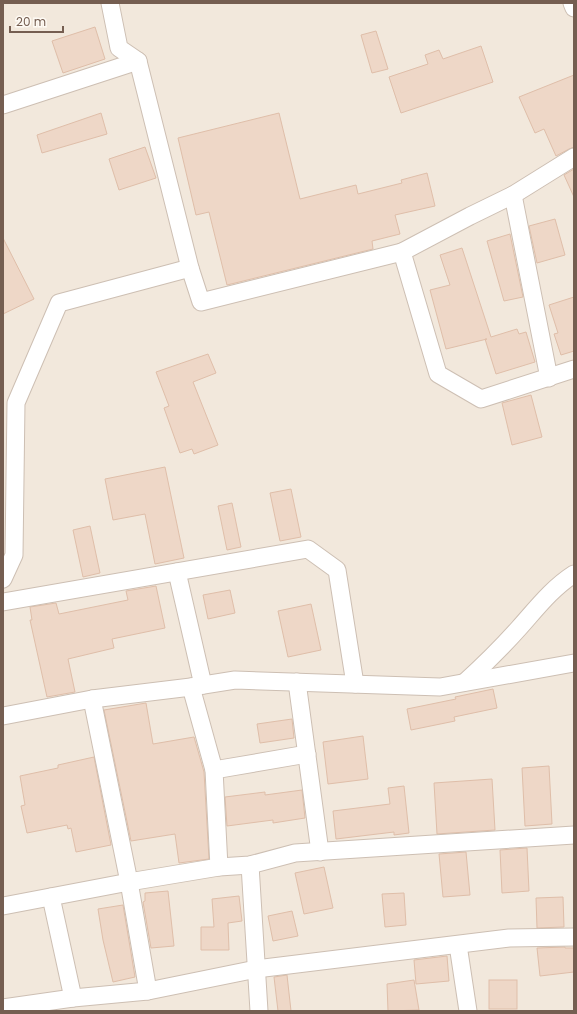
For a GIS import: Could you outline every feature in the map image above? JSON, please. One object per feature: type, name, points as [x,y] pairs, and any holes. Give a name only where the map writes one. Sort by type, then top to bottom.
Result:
[{"type":"street","points":[[110,3],[119,48],[138,61],[190,268],[202,302],[402,252],[512,195],[574,157]]},
{"type":"street","points":[[572,3],[574,8]]},
{"type":"street","points":[[3,105],[138,61]]},
{"type":"street","points":[[512,195],[549,378]]},
{"type":"street","points":[[402,252],[438,374],[481,399],[574,369]]},
{"type":"street","points":[[3,579],[14,555],[16,403],[59,303],[190,268]]},
{"type":"street","points":[[3,602],[308,548],[337,570],[355,684]]},
{"type":"street","points":[[177,572],[197,686],[214,770],[219,867]]},
{"type":"street","points":[[465,682],[496,654],[564,580],[574,574]]},
{"type":"street","points":[[3,716],[92,699],[235,680],[440,687],[574,663]]},
{"type":"street","points":[[297,682],[320,852]]},
{"type":"street","points":[[92,699],[129,882],[148,991]]},
{"type":"street","points":[[214,770],[307,754]]},
{"type":"street","points":[[3,906],[129,882],[219,867],[250,865],[295,853],[574,835]]},
{"type":"street","points":[[250,865],[259,1011]]},
{"type":"street","points":[[51,897],[73,998]]},
{"type":"street","points":[[3,1008],[73,998],[148,991],[256,969],[509,938],[574,937]]},
{"type":"street","points":[[458,945],[468,1011]]},
{"type":"shaded area","points":[[3,3],[574,3],[574,1011],[3,1011]]},
{"type":"building","points":[[95,27],[105,59],[63,73],[52,41]]},
{"type":"building","points":[[376,31],[388,69],[372,73],[361,35]]},
{"type":"building","points":[[481,46],[493,82],[401,113],[389,77],[428,64],[425,55],[439,50],[443,59]]},
{"type":"building","points":[[574,75],[574,147],[556,156],[544,129],[535,133],[519,97]]},
{"type":"building","points":[[101,113],[107,134],[42,153],[37,135]]},
{"type":"building","points":[[279,113],[300,199],[356,185],[358,194],[402,183],[401,180],[427,173],[435,206],[395,215],[400,234],[372,241],[373,249],[227,285],[209,212],[196,215],[178,138]]},
{"type":"building","points":[[145,147],[156,178],[119,190],[109,159]]},
{"type":"building","points":[[574,169],[574,197],[564,175]]},
{"type":"building","points":[[555,219],[565,255],[537,263],[529,226]]},
{"type":"building","points":[[510,234],[523,297],[504,301],[487,241]]},
{"type":"building","points":[[3,238],[34,299],[3,314]]},
{"type":"building","points":[[462,248],[491,337],[517,329],[519,334],[526,332],[535,362],[496,374],[485,339],[446,349],[430,290],[450,285],[440,255]]},
{"type":"building","points":[[574,297],[574,351],[561,355],[554,334],[558,333],[549,305]]},
{"type":"building","points":[[208,354],[216,373],[193,382],[218,445],[194,454],[192,449],[180,453],[164,408],[169,406],[156,372]]},
{"type":"building","points":[[531,395],[542,437],[512,445],[502,403]]},
{"type":"building","points":[[165,467],[184,558],[155,564],[145,514],[113,520],[105,479]]},
{"type":"building","points":[[291,489],[301,537],[280,541],[270,493]]},
{"type":"building","points":[[232,503],[241,547],[227,550],[218,506]]},
{"type":"building","points":[[90,526],[100,573],[83,577],[73,530]]},
{"type":"building","points":[[156,586],[165,628],[112,639],[114,648],[68,659],[75,692],[47,697],[30,620],[32,620],[30,607],[56,603],[59,614],[128,600],[126,591]]},
{"type":"building","points":[[230,590],[235,613],[208,619],[203,595]]},
{"type":"building","points":[[311,604],[321,650],[288,657],[278,611]]},
{"type":"building","points":[[493,689],[497,708],[454,717],[455,721],[411,730],[407,709],[456,699],[455,697]]},
{"type":"building","points":[[146,703],[153,744],[194,737],[204,772],[209,859],[179,863],[175,834],[131,841],[104,710]]},
{"type":"building","points":[[292,719],[294,738],[260,743],[257,724]]},
{"type":"building","points":[[363,736],[368,779],[328,784],[323,742]]},
{"type":"building","points":[[94,757],[111,845],[76,852],[71,828],[68,829],[67,825],[27,833],[21,806],[25,805],[20,776],[58,768],[58,765]]},
{"type":"building","points":[[549,766],[552,824],[525,826],[522,768]]},
{"type":"building","points":[[492,779],[495,830],[437,834],[434,783]]},
{"type":"building","points":[[404,786],[409,833],[394,835],[394,832],[336,839],[333,811],[390,804],[388,788]]},
{"type":"building","points":[[302,790],[305,818],[273,823],[273,820],[227,826],[225,797],[265,792],[265,795]]},
{"type":"building","points":[[527,848],[529,891],[502,893],[500,850]]},
{"type":"building","points":[[466,852],[470,895],[443,897],[439,854]]},
{"type":"building","points":[[324,867],[333,908],[304,914],[295,873]]},
{"type":"building","points":[[168,891],[174,946],[151,948],[143,902],[145,901],[145,893]]},
{"type":"building","points":[[404,893],[406,925],[385,927],[382,894]]},
{"type":"building","points":[[239,896],[242,921],[228,923],[229,950],[201,950],[201,927],[214,927],[212,899]]},
{"type":"building","points":[[563,897],[564,927],[537,928],[536,898]]},
{"type":"building","points":[[123,905],[135,977],[113,982],[103,940],[98,909]]},
{"type":"building","points":[[292,911],[298,936],[273,941],[268,916]]},
{"type":"building","points":[[537,948],[574,948],[574,972],[540,976]]},
{"type":"building","points":[[447,956],[449,981],[416,984],[414,960]]},
{"type":"building","points":[[287,975],[291,1011],[278,1011],[274,977]]},
{"type":"building","points":[[414,980],[419,1010],[388,1011],[387,984]]},
{"type":"building","points":[[489,980],[517,980],[517,1009],[489,1009]]}]
